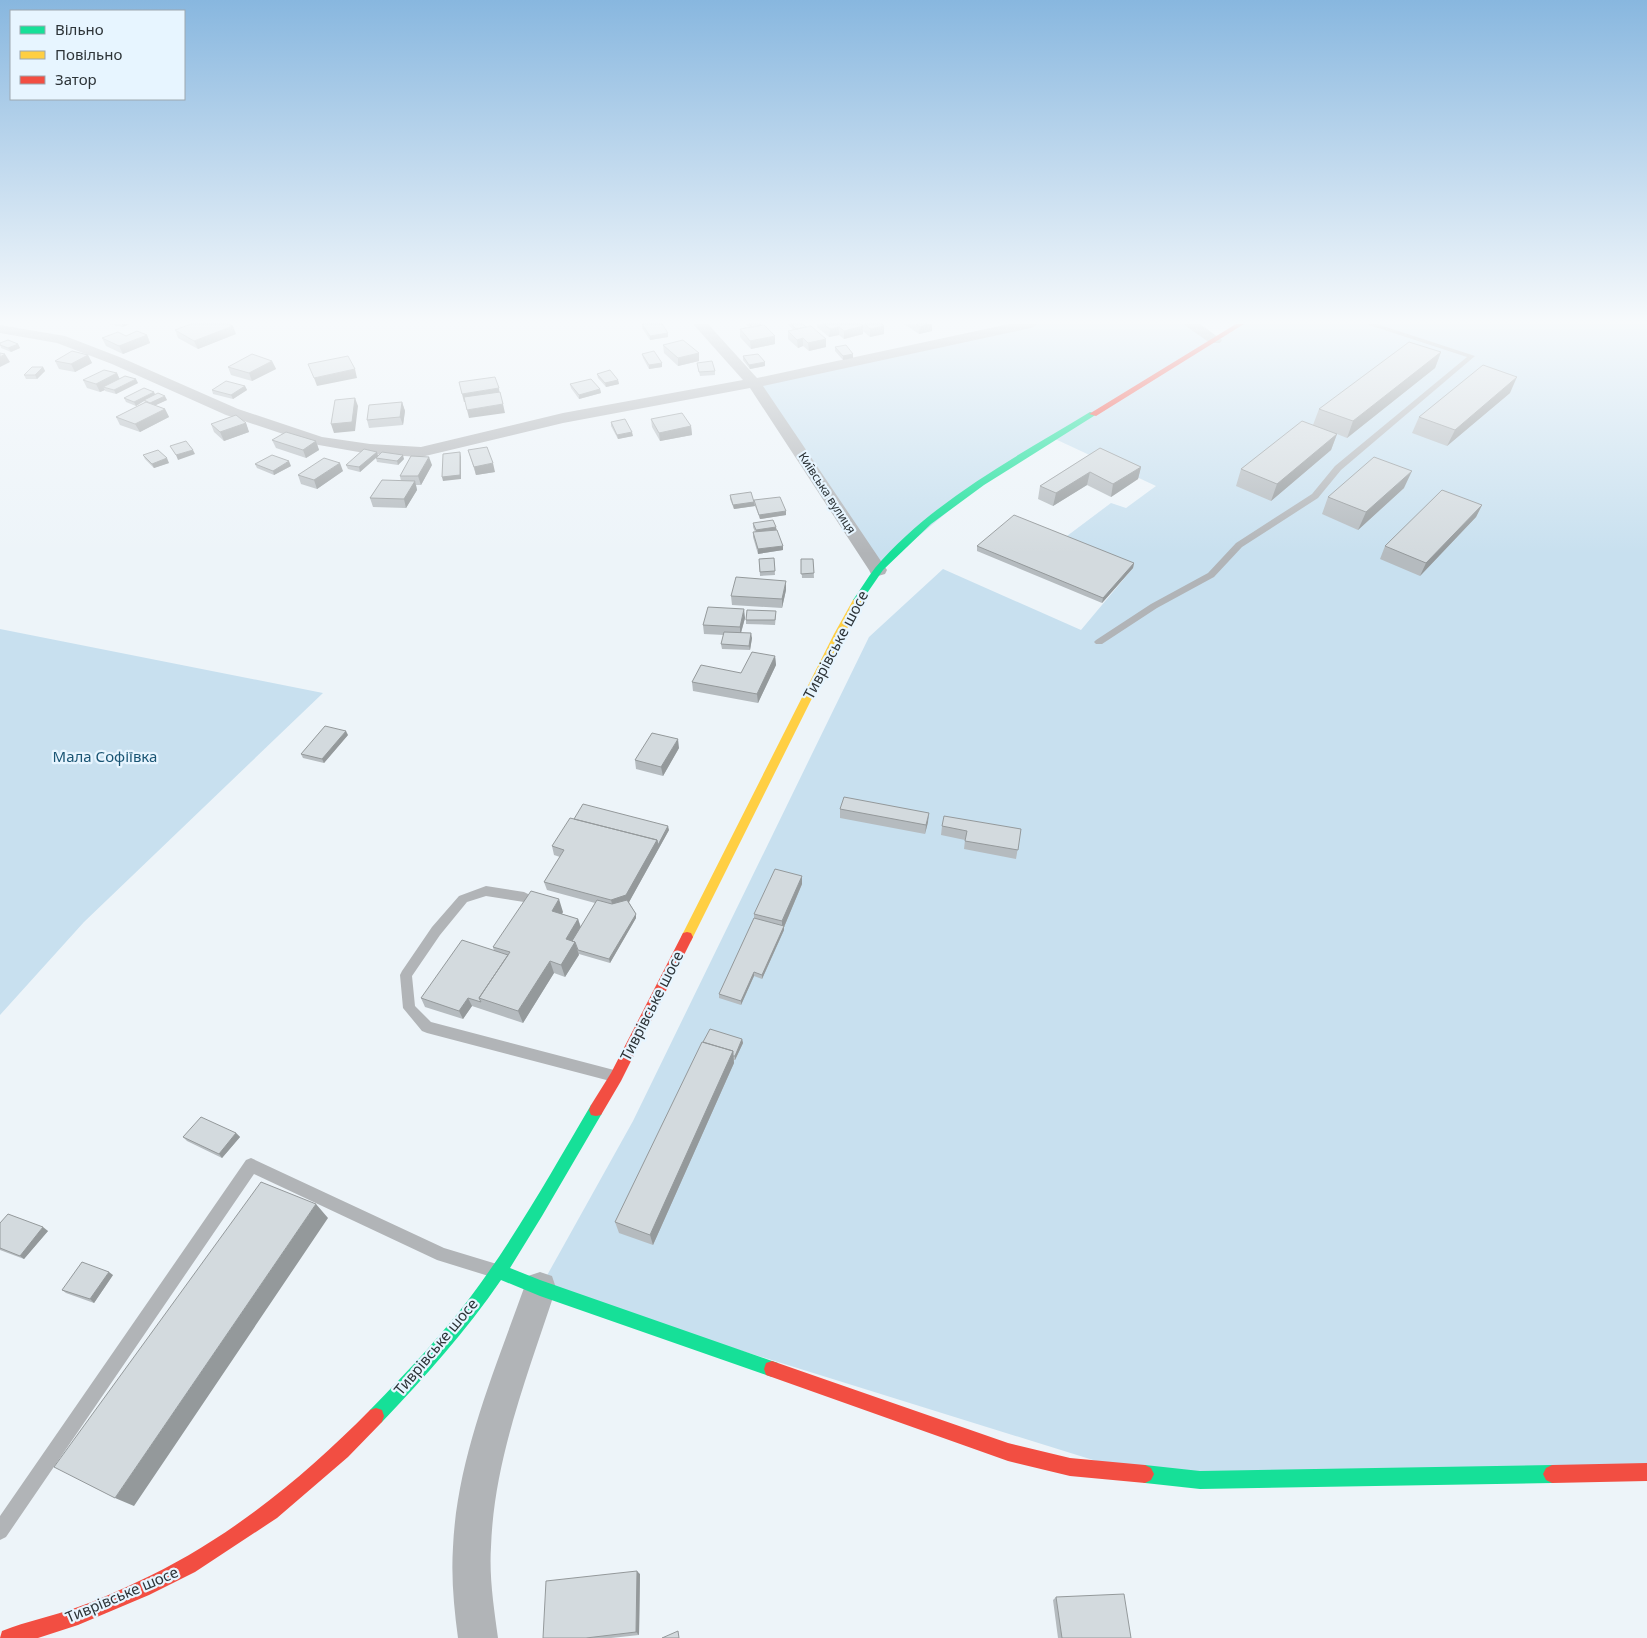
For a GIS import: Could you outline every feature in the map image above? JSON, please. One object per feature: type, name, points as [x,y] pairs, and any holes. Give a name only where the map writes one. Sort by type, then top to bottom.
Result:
[{"type":"main road","name":"Тиврівське шосе","points":[[9,1638],[78,1616],[143,1589],[189,1566],[271,1512],[342,1451],[413,1378],[499,1271],[616,1077],[839,634],[878,570],[923,526],[981,483],[1116,400]]},
{"type":"main road","points":[[499,1271],[540,1288],[1008,1452],[1070,1467],[1200,1480],[1647,1472]]},
{"type":"street","points":[[206,400],[232,412],[319,442],[370,449],[421,452],[563,418],[659,400]]},
{"type":"street","name":"Київська вулиця","points":[[766,400],[878,570]]},
{"type":"street","points":[[478,1638],[474,1618],[470,1569],[475,1504],[486,1451],[540,1288]]},
{"type":"lane","points":[[1099,642],[1154,606],[1211,575],[1239,544],[1315,496],[1338,468],[1419,400]]},
{"type":"lane","points":[[524,897],[486,892],[464,898],[436,932],[406,975],[409,1008],[427,1027],[616,1077]]},
{"type":"lane","points":[[0,1531],[251,1165],[442,1255],[499,1271]]},
{"type":"green space","points":[[766,400],[1647,400],[1647,1472],[1138,1474],[540,1288],[633,1121],[869,637],[943,569],[1081,630],[1133,568],[1063,539],[1111,503],[1126,508],[1156,486],[1053,438],[988,478],[878,570]]},
{"type":"green space","name":"Мала Софіївка","points":[[0,629],[323,693],[84,922],[0,1015]]},
{"type":"building","points":[[335,400],[355,400],[352,422],[331,424]]},
{"type":"building","points":[[465,400],[502,400],[503,404],[467,410]]},
{"type":"building","points":[[1330,400],[1379,400],[1353,421],[1319,409]]},
{"type":"building","points":[[1439,400],[1490,400],[1455,430],[1419,417]]},
{"type":"building","points":[[146,402],[165,409],[135,424],[116,417]]},
{"type":"building","points":[[402,402],[400,417],[367,420],[369,405]]},
{"type":"building","points":[[682,413],[691,426],[659,433],[651,419]]},
{"type":"building","points":[[236,415],[246,423],[220,432],[211,424]]},
{"type":"building","points":[[625,419],[632,432],[617,435],[611,422]]},
{"type":"building","points":[[1302,421],[1337,434],[1277,484],[1241,469]]},
{"type":"building","points":[[286,432],[316,441],[303,450],[272,440]]},
{"type":"building","points":[[186,441],[193,450],[176,455],[170,446]]},
{"type":"building","points":[[487,447],[493,463],[474,467],[468,450]]},
{"type":"building","points":[[1100,448],[1141,467],[1113,484],[1090,472],[1056,493],[1040,486]]},
{"type":"building","points":[[364,449],[377,452],[359,467],[346,465]]},
{"type":"building","points":[[158,450],[167,458],[152,464],[143,455]]},
{"type":"building","points":[[382,452],[403,455],[397,461],[376,458]]},
{"type":"building","points":[[460,452],[460,475],[442,477],[443,454]]},
{"type":"building","points":[[272,455],[289,461],[273,471],[255,464]]},
{"type":"building","points":[[411,456],[429,457],[418,476],[400,476]]},
{"type":"building","points":[[1374,457],[1412,471],[1366,512],[1328,497]]},
{"type":"building","points":[[324,458],[340,463],[314,480],[298,475]]},
{"type":"building","points":[[382,480],[415,481],[404,499],[370,498]]},
{"type":"building","points":[[1442,490],[1482,505],[1426,563],[1385,546]]},
{"type":"building","points":[[751,492],[754,502],[733,505],[730,495]]},
{"type":"building","points":[[780,497],[786,511],[759,515],[754,500]]},
{"type":"building","points":[[1014,515],[1134,563],[1103,598],[977,546]]},
{"type":"building","points":[[773,520],[776,527],[756,530],[753,523]]},
{"type":"building","points":[[777,530],[783,546],[758,549],[753,532]]},
{"type":"building","points":[[774,558],[775,571],[760,572],[759,559]]},
{"type":"building","points":[[801,559],[813,559],[814,573],[801,574]]},
{"type":"building","points":[[736,577],[786,581],[782,599],[731,596]]},
{"type":"building","points":[[708,607],[744,609],[740,627],[703,625]]},
{"type":"building","points":[[747,610],[776,611],[775,620],[746,620]]},
{"type":"building","points":[[724,632],[751,633],[749,646],[721,644]]},
{"type":"building","points":[[752,652],[775,656],[757,694],[692,682],[701,665],[741,673]]},
{"type":"building","points":[[325,726],[346,731],[322,759],[301,754]]},
{"type":"building","points":[[652,733],[678,739],[661,767],[635,760]]},
{"type":"building","points":[[844,797],[929,813],[926,825],[840,809]]},
{"type":"building","points":[[583,804],[668,826],[658,845],[657,840],[574,819]]},
{"type":"building","points":[[944,816],[1021,829],[1018,850],[965,841],[967,831],[942,826]]},
{"type":"building","points":[[570,818],[657,840],[626,895],[611,900],[544,882],[564,850],[552,846]]},
{"type":"building","points":[[775,869],[802,876],[782,921],[754,914]]},
{"type":"building","points":[[531,891],[559,899],[552,911],[578,919],[566,939],[575,942],[561,965],[550,961],[518,1011],[479,998],[510,952],[493,947]]},
{"type":"building","points":[[597,900],[612,904],[627,900],[636,914],[609,959],[578,950],[575,942],[572,941]]},
{"type":"building","points":[[754,918],[784,926],[762,975],[754,972],[741,1001],[719,994]]},
{"type":"building","points":[[462,940],[508,955],[479,998],[481,1002],[468,998],[459,1011],[421,998]]},
{"type":"building","points":[[710,1029],[742,1039],[735,1056],[733,1056],[733,1051],[703,1042]]},
{"type":"building","points":[[702,1042],[733,1051],[650,1235],[615,1222]]},
{"type":"building","points":[[201,1117],[236,1133],[219,1154],[183,1137]]},
{"type":"building","points":[[261,1182],[316,1204],[115,1498],[54,1467]]},
{"type":"building","points":[[8,1214],[43,1227],[20,1256],[0,1248],[0,1223]]},
{"type":"building","points":[[82,1262],[109,1272],[90,1299],[62,1290]]},
{"type":"building","points":[[637,1571],[636,1632],[586,1638],[543,1638],[546,1581]]},
{"type":"building","points":[[1124,1594],[1131,1638],[1062,1638],[1056,1597]]},
{"type":"building","points":[[678,1631],[679,1638],[662,1638]]},
{"type":"traffic: fast","points":[[858,600],[880,568],[928,522],[981,483],[1093,414]]},
{"type":"traffic: fast","points":[[376,1416],[441,1346],[485,1290],[512,1251],[596,1110]]},
{"type":"traffic: fast","points":[[499,1271],[540,1288],[772,1369]]},
{"type":"traffic: fast","points":[[1145,1474],[1200,1480],[1552,1474]]},
{"type":"traffic: slow","points":[[687,937],[839,634],[858,600]]},
{"type":"traffic: jam","points":[[1093,414],[1115,400]]},
{"type":"traffic: jam","points":[[596,1110],[616,1077],[687,937]]},
{"type":"traffic: jam","points":[[772,1369],[1008,1452],[1070,1467],[1145,1474]]},
{"type":"traffic: jam","points":[[9,1638],[78,1616],[143,1589],[189,1566],[271,1512],[342,1451],[376,1416]]},
{"type":"traffic: jam","points":[[1552,1474],[1647,1472]]}]
